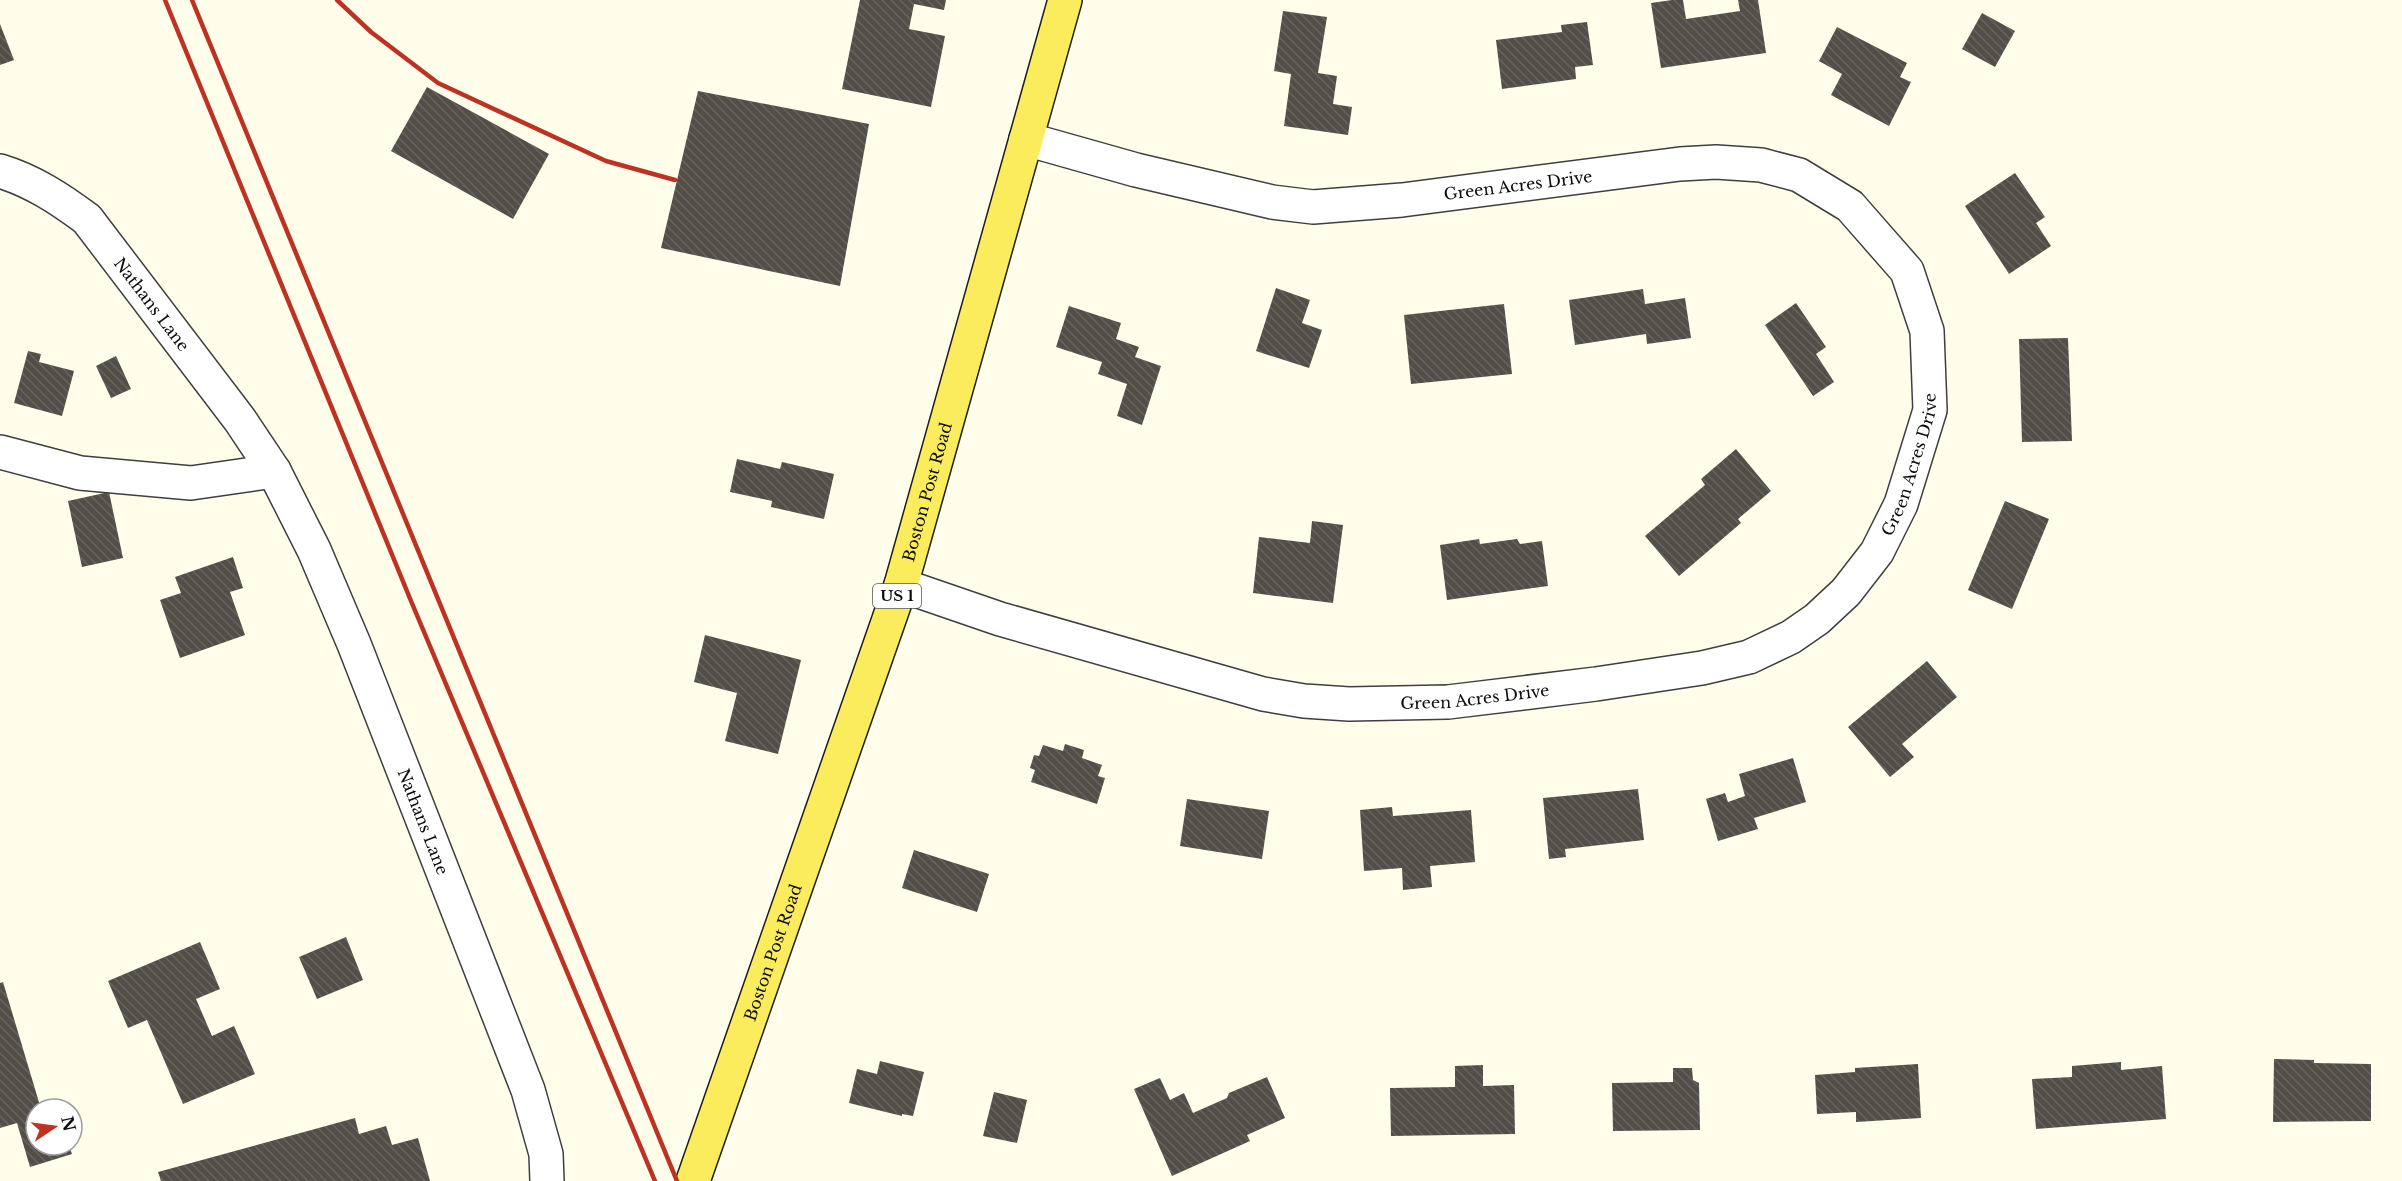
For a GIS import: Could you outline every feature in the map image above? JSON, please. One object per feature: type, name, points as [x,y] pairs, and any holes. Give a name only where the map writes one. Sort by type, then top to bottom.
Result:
[{"type":"main road","name":"Boston Post Road","points":[[693,1181],[901,585],[1065,0]]},
{"type":"street","name":"Green Acres Drive","points":[[901,585],[1012,622],[1263,694],[1304,701],[1371,705],[1448,702],[1702,668],[1749,657],[1791,637],[1817,620],[1846,591],[1877,552],[1901,504],[1930,410],[1927,332],[1907,271],[1850,206],[1799,175],[1761,165],[1716,162],[1680,164],[1402,200],[1313,207],[1260,200],[1136,170],[1026,139]]},
{"type":"street","name":"Nathans Lane","points":[[0,171],[22,178],[55,195],[87,219],[240,420],[274,471],[314,550],[354,644],[528,1090],[546,1154],[547,1181]]},
{"type":"street","points":[[0,452],[80,473],[191,483],[274,471]]},
{"type":"building","points":[[860,0],[946,0],[944,10],[914,4],[909,29],[945,36],[931,107],[842,89]]},
{"type":"building","points":[[1683,0],[1686,19],[1740,11],[1738,0],[1758,0],[1766,53],[1661,68],[1651,3]]},
{"type":"building","points":[[1283,11],[1327,17],[1318,73],[1337,76],[1333,104],[1352,107],[1348,135],[1284,126],[1291,74],[1274,71]]},
{"type":"building","points":[[1982,13],[2015,31],[1995,67],[1962,49]]},
{"type":"building","points":[[1587,22],[1593,65],[1575,67],[1576,79],[1502,89],[1496,40],[1562,32],[1561,25]]},
{"type":"building","points":[[0,24],[14,60],[0,65]]},
{"type":"building","points":[[1837,27],[1907,63],[1900,77],[1911,82],[1889,126],[1831,95],[1842,74],[1819,61]]},
{"type":"building","points":[[427,87],[549,154],[513,219],[391,151]]},
{"type":"building","points":[[698,91],[869,124],[840,286],[661,248]]},
{"type":"building","points":[[2015,173],[2045,217],[2036,223],[2051,246],[2009,274],[1965,206]]},
{"type":"building","points":[[1276,288],[1310,300],[1302,323],[1322,330],[1309,368],[1256,351]]},
{"type":"building","points":[[1643,289],[1645,304],[1685,298],[1691,338],[1647,344],[1646,334],[1575,345],[1569,300]]},
{"type":"building","points":[[1796,303],[1826,347],[1816,354],[1834,382],[1813,396],[1765,325]]},
{"type":"building","points":[[1504,304],[1512,374],[1411,384],[1404,315]]},
{"type":"building","points":[[1069,306],[1121,323],[1116,339],[1139,347],[1135,357],[1161,366],[1142,425],[1117,416],[1127,384],[1098,374],[1102,362],[1056,347]]},
{"type":"building","points":[[2068,338],[2072,441],[2022,442],[2019,339]]},
{"type":"building","points":[[28,351],[41,354],[39,362],[74,371],[62,416],[14,403]]},
{"type":"building","points":[[116,356],[131,389],[111,398],[96,366]]},
{"type":"building","points":[[1736,449],[1771,491],[1738,519],[1741,523],[1679,576],[1645,536],[1705,485],[1701,479]]},
{"type":"building","points":[[737,459],[780,469],[782,462],[834,474],[824,519],[771,507],[772,501],[730,492]]},
{"type":"building","points":[[109,492],[123,558],[82,567],[68,501]]},
{"type":"building","points":[[2005,501],[2049,519],[2012,609],[1968,590]]},
{"type":"building","points":[[1312,521],[1343,525],[1333,603],[1253,593],[1259,537],[1310,543]]},
{"type":"building","points":[[1479,539],[1480,544],[1517,539],[1520,544],[1542,541],[1548,586],[1447,600],[1440,545]]},
{"type":"building","points":[[233,557],[243,588],[230,592],[245,635],[180,658],[160,600],[181,593],[175,577]]},
{"type":"building","points":[[705,635],[801,660],[778,754],[725,741],[737,693],[694,682]]},
{"type":"building","points":[[1927,661],[1957,697],[1902,744],[1914,757],[1890,777],[1848,727]]},
{"type":"building","points":[[1065,744],[1084,750],[1082,758],[1102,765],[1098,776],[1105,778],[1097,804],[1031,782],[1035,770],[1030,768],[1034,755],[1039,756],[1043,745],[1063,751]]},
{"type":"building","points":[[1793,758],[1806,802],[1754,818],[1758,829],[1718,841],[1706,799],[1725,793],[1728,802],[1745,796],[1739,774]]},
{"type":"building","points":[[1638,789],[1644,840],[1565,849],[1566,857],[1549,859],[1543,798]]},
{"type":"building","points":[[1187,799],[1269,811],[1262,859],[1180,846]]},
{"type":"building","points":[[1392,807],[1393,816],[1471,810],[1475,862],[1430,866],[1432,887],[1403,890],[1402,868],[1364,871],[1360,810]]},
{"type":"building","points":[[914,850],[989,874],[977,912],[902,888]]},
{"type":"building","points":[[346,937],[363,980],[317,999],[299,957]]},
{"type":"building","points":[[200,942],[220,989],[196,999],[212,1036],[234,1026],[255,1074],[183,1104],[147,1020],[128,1028],[108,981]]},
{"type":"building","points":[[3,982],[37,1097],[24,1097],[24,1147],[17,1123],[0,1128],[0,983]]},
{"type":"building","points":[[2274,1059],[2314,1060],[2314,1063],[2371,1064],[2371,1121],[2273,1122]]},
{"type":"building","points":[[880,1061],[924,1072],[913,1116],[902,1114],[902,1116],[849,1103],[857,1069],[877,1074]]},
{"type":"building","points":[[2121,1062],[2121,1070],[2162,1066],[2166,1119],[2036,1129],[2032,1079],[2072,1077],[2072,1066]]},
{"type":"building","points":[[1918,1064],[1921,1118],[1856,1122],[1856,1112],[1817,1114],[1815,1075],[1855,1072],[1855,1068]]},
{"type":"building","points":[[1483,1065],[1483,1086],[1514,1085],[1515,1134],[1391,1136],[1390,1088],[1455,1087],[1455,1066]]},
{"type":"building","points":[[1673,1068],[1692,1068],[1693,1080],[1699,1083],[1700,1130],[1613,1131],[1612,1083],[1673,1082]]},
{"type":"building","points":[[1267,1077],[1285,1118],[1247,1135],[1250,1141],[1172,1176],[1134,1089],[1160,1078],[1170,1100],[1184,1093],[1193,1113],[1227,1098],[1229,1093]]},
{"type":"building","points":[[994,1092],[1027,1100],[1017,1143],[983,1136]]},
{"type":"building","points":[[355,1118],[359,1134],[386,1126],[392,1145],[418,1138],[430,1181],[161,1181],[158,1172]]},
{"type":"building","points":[[27,1157],[62,1157],[30,1167]]},
{"type":"railway","points":[[165,0],[411,601],[655,1181]]},
{"type":"railway","points":[[192,0],[677,1181]]},
{"type":"railway","points":[[337,0],[371,32],[438,83],[606,161],[675,180]]}]
